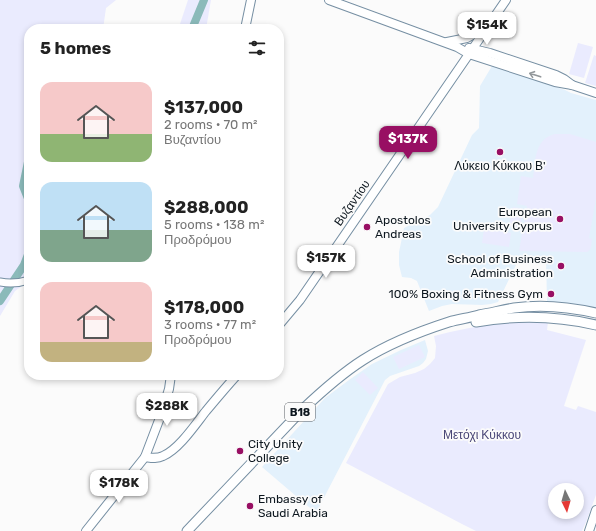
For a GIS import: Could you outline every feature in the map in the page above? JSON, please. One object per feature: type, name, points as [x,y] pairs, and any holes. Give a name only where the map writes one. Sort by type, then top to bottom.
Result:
[{"type":"main road","points":[[246,24],[251,0]]},
{"type":"main road","points":[[329,0],[555,82],[572,85],[596,94]]},
{"type":"main road","name":"Βυζαντίου","points":[[284,319],[300,300],[506,0]]},
{"type":"main road","points":[[450,45],[487,28]]},
{"type":"main road","points":[[487,28],[484,46],[490,53]]},
{"type":"main road","points":[[450,45],[460,57],[458,70]]},
{"type":"main road","points":[[471,51],[490,53],[556,75],[572,85]]},
{"type":"main road","name":"B18","points":[[187,531],[320,393],[363,360],[382,349],[450,321],[506,309],[531,307],[564,308],[596,313]]},
{"type":"main road","name":"B18","points":[[479,315],[531,312],[572,315],[596,319]]},
{"type":"main road","name":"B18","points":[[192,531],[316,398],[361,364],[386,349],[409,339],[441,329],[501,318],[556,318],[596,325]]},
{"type":"main road","points":[[86,531],[145,457],[161,415],[170,380]]},
{"type":"main road","points":[[145,457],[156,459],[169,453],[175,448],[232,380]]},
{"type":"main road","points":[[589,531],[596,510]]},
{"type":"street","points":[[2,283],[24,282]]},
{"type":"shaded area","points":[[492,66],[596,100],[596,308],[547,301],[546,259],[518,259],[498,302],[491,304],[452,304],[429,311],[417,281],[411,278],[402,277],[399,265],[399,252],[404,228],[430,215],[438,207],[472,135],[479,128],[480,86]]},
{"type":"shaded area","points":[[425,340],[428,351],[426,359],[423,363],[419,366],[390,376],[385,380],[316,513],[262,467],[325,398],[372,364]]},
{"type":"green space","points":[[0,0],[116,0],[106,8],[104,24],[24,24],[24,285],[15,291],[0,316]]},
{"type":"green space","points":[[188,0],[211,0],[207,24],[180,24]]},
{"type":"green space","points":[[578,43],[593,47],[584,78],[569,74]]},
{"type":"green space","points":[[594,55],[596,56],[596,86],[585,83]]},
{"type":"green space","name":"European University Cyprus","points":[[555,134],[570,134],[596,142],[596,198],[589,238],[592,239],[591,248],[587,252],[519,251],[527,206],[517,204],[521,176],[533,178],[539,146],[547,137]]},
{"type":"green space","points":[[513,207],[524,209],[520,228],[509,226]]},
{"type":"green space","points":[[484,229],[511,233],[509,247],[482,243]]},
{"type":"green space","name":"Μετόχι Κύκκου","points":[[548,322],[547,330],[586,340],[564,406],[576,410],[578,406],[596,412],[596,495],[582,531],[476,531],[346,463],[388,384],[400,377],[424,369],[430,364],[435,358],[436,346],[434,336],[489,324]]},
{"type":"green space","points":[[419,345],[425,357],[399,369],[393,357]]},
{"type":"green space","points":[[363,372],[378,388],[370,395],[355,380]]},
{"type":"waterway","points":[[194,24],[204,0]]},
{"type":"waterway","points":[[24,181],[24,188]]},
{"type":"waterway","points":[[0,301],[24,265]]},
{"type":"place","name":"Λύκειο Κύκκου Β'","points":[[500,152]]},
{"type":"place","name":"European University Cyprus","points":[[560,219]]},
{"type":"place","name":"Apostolos Andreas","points":[[367,227]]},
{"type":"place","name":"School of Business Administration","points":[[561,266]]},
{"type":"place","name":"100% Boxing & Fitness Gym","points":[[551,294]]},
{"type":"place","name":"City Unity College","points":[[240,451]]},
{"type":"place","name":"Embassy of Saudi Arabia","points":[[250,506]]}]
